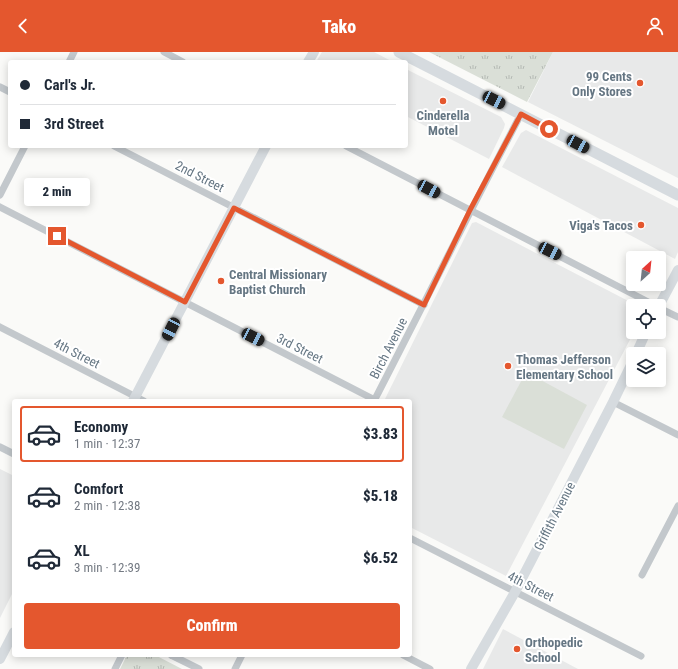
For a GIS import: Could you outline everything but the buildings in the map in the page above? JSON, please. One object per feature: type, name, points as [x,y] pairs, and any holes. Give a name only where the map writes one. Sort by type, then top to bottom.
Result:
[{"type":"highway","points":[[399,52],[678,195]]},
{"type":"main road","points":[[138,399],[185,302],[265,148]]},
{"type":"main road","points":[[662,299],[678,270]]},
{"type":"main road","name":"Griffith Avenue","points":[[471,669],[515,592],[626,375]]},
{"type":"main road","points":[[0,659],[12,636]]},
{"type":"street","points":[[164,52],[179,60]]},
{"type":"street","name":"Birch Avenue","points":[[375,399],[424,305],[470,210],[521,114]]},
{"type":"street","points":[[0,195],[24,148]]},
{"type":"street","name":"2nd Street","points":[[118,148],[424,305]]},
{"type":"street","points":[[350,148],[642,299]]},
{"type":"street","name":"3rd Street","points":[[0,207],[372,399]]},
{"type":"street","points":[[666,311],[678,317]]},
{"type":"street","name":"4th Street","points":[[0,327],[136,399]]},
{"type":"street","points":[[613,402],[678,435]]},
{"type":"street","points":[[0,447],[12,453]]},
{"type":"street","points":[[642,575],[678,506]]},
{"type":"street","name":"4th Street","points":[[412,539],[640,656]]},
{"type":"street","points":[[115,669],[121,657]]},
{"type":"street","points":[[175,657],[199,669]]},
{"type":"street","points":[[235,669],[241,657]]},
{"type":"street","points":[[407,657],[430,669]]},
{"type":"shaded area","points":[[322,52],[374,52],[389,60],[317,60]]},
{"type":"shaded area","points":[[553,52],[678,52],[678,178],[528,102]]},
{"type":"shaded area","points":[[408,70],[501,117],[505,124],[504,128],[489,159],[408,117]]},
{"type":"shaded area","points":[[526,130],[678,208],[678,252],[675,259],[666,254],[666,251],[660,251],[502,167],[521,133]]},
{"type":"shaded area","name":"Thomas Jefferson Elementary School","points":[[476,222],[626,300],[626,339],[630,339],[506,576],[412,528],[412,399],[385,399],[472,223]]},
{"type":"shaded area","points":[[0,469],[12,475],[12,594],[0,618]]},
{"type":"shaded area","name":"Orthopedic School","points":[[503,629],[578,669],[483,669]]},
{"type":"green space","points":[[429,52],[553,52],[527,102]]},
{"type":"green space","points":[[526,372],[587,405],[564,449],[502,417]]},
{"type":"green space","points":[[126,657],[159,657],[182,669],[120,669]]},
{"type":"place","name":"99 Cents Only Stores","points":[[640,83]]},
{"type":"place","name":"Cinderella Motel","points":[[443,101]]},
{"type":"place","name":"Viga's Tacos","points":[[641,225]]},
{"type":"place","name":"Central Missionary Baptist Church","points":[[221,281]]},
{"type":"place","name":"Thomas Jefferson Elementary School","points":[[508,366]]},
{"type":"place","name":"Orthopedic School","points":[[517,649]]},
{"type":"route","points":[[57,236],[185,302],[234,208],[424,305],[470,210],[521,114],[549,129]]}]
